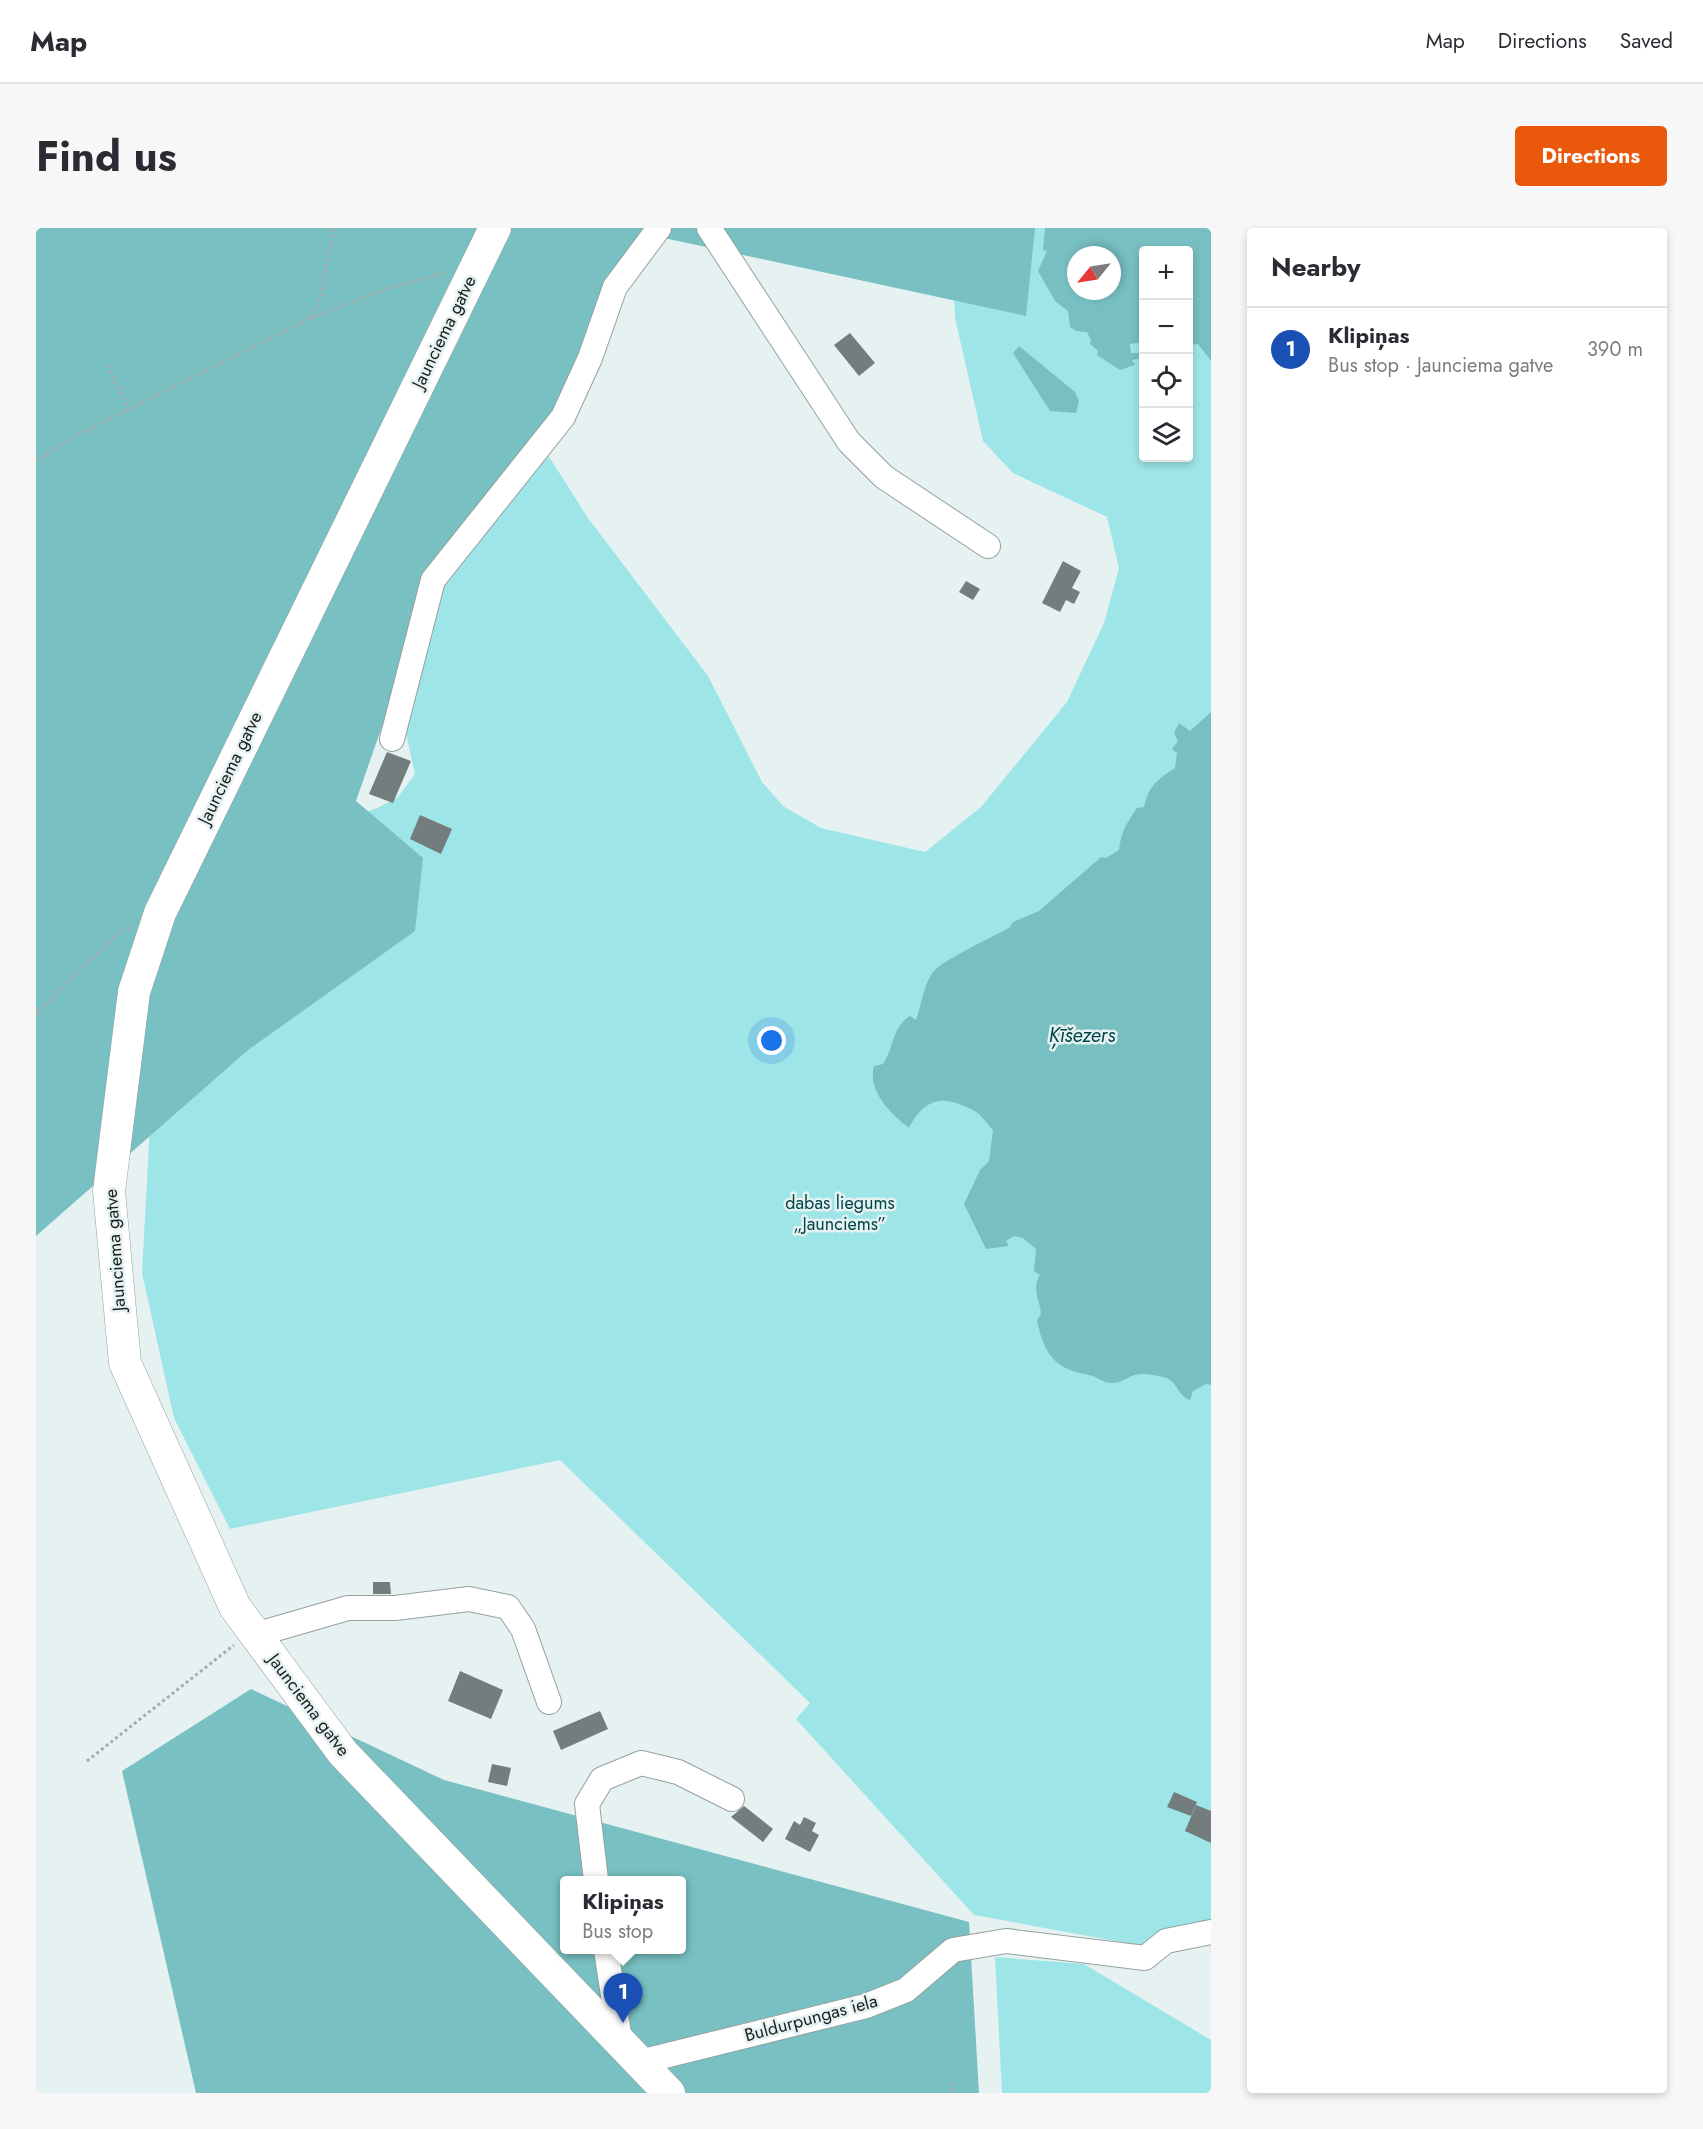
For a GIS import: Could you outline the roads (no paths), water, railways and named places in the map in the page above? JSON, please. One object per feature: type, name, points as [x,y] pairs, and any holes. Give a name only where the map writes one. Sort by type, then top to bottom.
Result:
[{"type":"main road","name":"Jaunciema gatve","points":[[495,228],[160,914],[134,992],[108,1191],[125,1363],[235,1607],[343,1753],[669,2093]]},
{"type":"street","points":[[392,739],[433,580],[563,417],[590,358],[615,287],[659,228]]},
{"type":"street","points":[[709,228],[849,442],[884,477],[987,546]]},
{"type":"street","points":[[253,1632],[265,1632],[348,1608],[395,1608],[470,1599],[508,1607],[523,1629],[549,1702]]},
{"type":"street","points":[[595,1876],[587,1804],[602,1779],[641,1763],[678,1772],[732,1799]]},
{"type":"street","name":"Buldurpungas iela","points":[[630,2051],[866,2006],[906,1990],[952,1950],[1006,1941],[1145,1958],[1166,1941],[1211,1932]]},
{"type":"street","points":[[607,1954],[630,2051]]},
{"type":"water","points":[[1045,228],[1211,228],[1211,361],[1198,344],[1193,345],[1193,246],[1139,246],[1139,343],[1130,344],[1131,353],[1138,353],[1139,358],[1132,360],[1135,365],[1120,370],[1097,355],[1098,351],[1090,344],[1091,340],[1087,332],[1076,331],[1070,327],[1068,311],[1055,301],[1038,271],[1047,251],[1043,250]]},
{"type":"water","points":[[1019,346],[1075,392],[1079,401],[1076,413],[1050,411],[1013,353]]},
{"type":"water","name":"Ķīšezers","points":[[1211,712],[1211,1385],[1206,1384],[1193,1391],[1190,1400],[1182,1395],[1168,1378],[1139,1374],[1110,1383],[1067,1369],[1052,1358],[1043,1342],[1037,1320],[1041,1314],[1036,1290],[1040,1275],[1034,1271],[1036,1249],[1023,1238],[1014,1236],[1006,1241],[1009,1246],[986,1249],[964,1204],[980,1170],[989,1161],[993,1130],[976,1112],[959,1104],[943,1101],[923,1108],[909,1128],[882,1101],[877,1093],[873,1075],[874,1066],[883,1064],[887,1058],[900,1026],[910,1016],[916,1020],[925,989],[930,977],[938,967],[1009,928],[1013,922],[1039,911],[1101,857],[1106,858],[1119,850],[1125,828],[1137,808],[1144,807],[1148,794],[1155,784],[1175,768],[1177,753],[1172,749],[1178,741],[1174,733],[1179,723],[1190,731]]},
{"type":"place","name":"Klipiņas","points":[[623,2023]]},
{"type":"park label","name":"dabas liegums „Jaunciems”","points":[[840,1213]]}]
